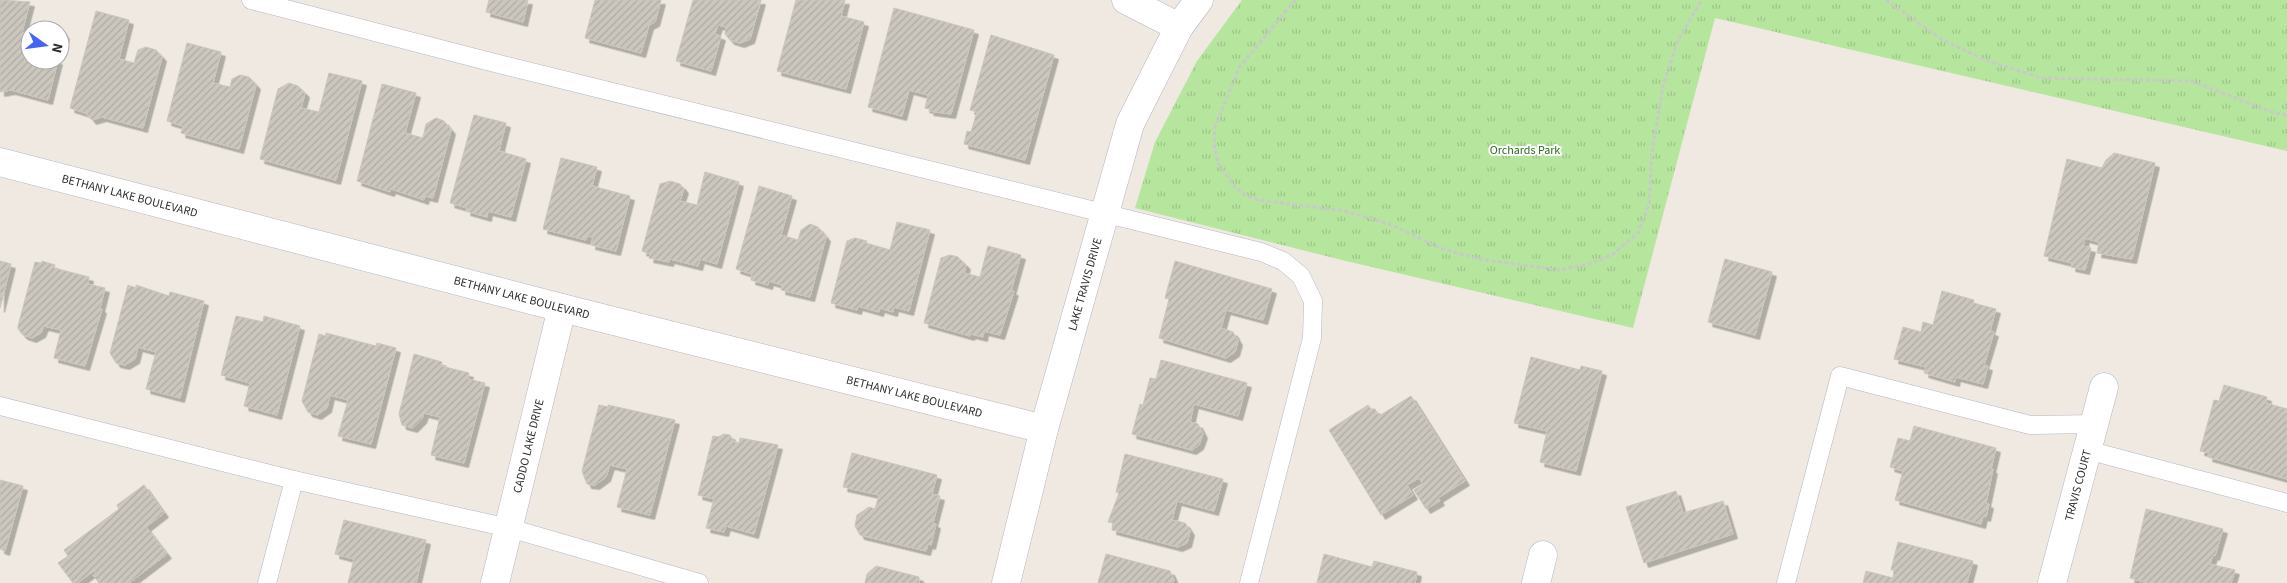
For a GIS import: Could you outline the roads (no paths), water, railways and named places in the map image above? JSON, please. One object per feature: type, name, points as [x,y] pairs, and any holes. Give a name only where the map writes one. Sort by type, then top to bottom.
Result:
[{"type":"street","points":[[1126,0],[1179,27]]},
{"type":"street","name":"LAKE TRAVIS DRIVE","points":[[1006,583],[1044,429],[1130,124],[1179,27],[1198,0]]},
{"type":"street","name":"BETHANY LAKE BOULEVARD","points":[[0,162],[562,308],[1044,429]]},
{"type":"street","name":"CADDO LAKE DRIVE","points":[[495,583],[510,528],[562,308]]},
{"type":"street","name":"TRAVIS COURT","points":[[2052,583],[2104,387]]},
{"type":"street","points":[[1536,583],[1543,555]]},
{"type":"lane","points":[[251,0],[487,61],[1104,212],[1260,252],[1283,261],[1301,276],[1313,301],[1312,338],[1249,583]]},
{"type":"lane","points":[[1786,583],[1840,376],[2030,425],[2094,424]]},
{"type":"lane","points":[[0,406],[294,480],[510,528],[699,583]]},
{"type":"lane","points":[[2087,450],[2287,503]]},
{"type":"lane","points":[[267,583],[294,480]]},
{"type":"park label","name":"Orchards Park","points":[[1525,150]]}]
